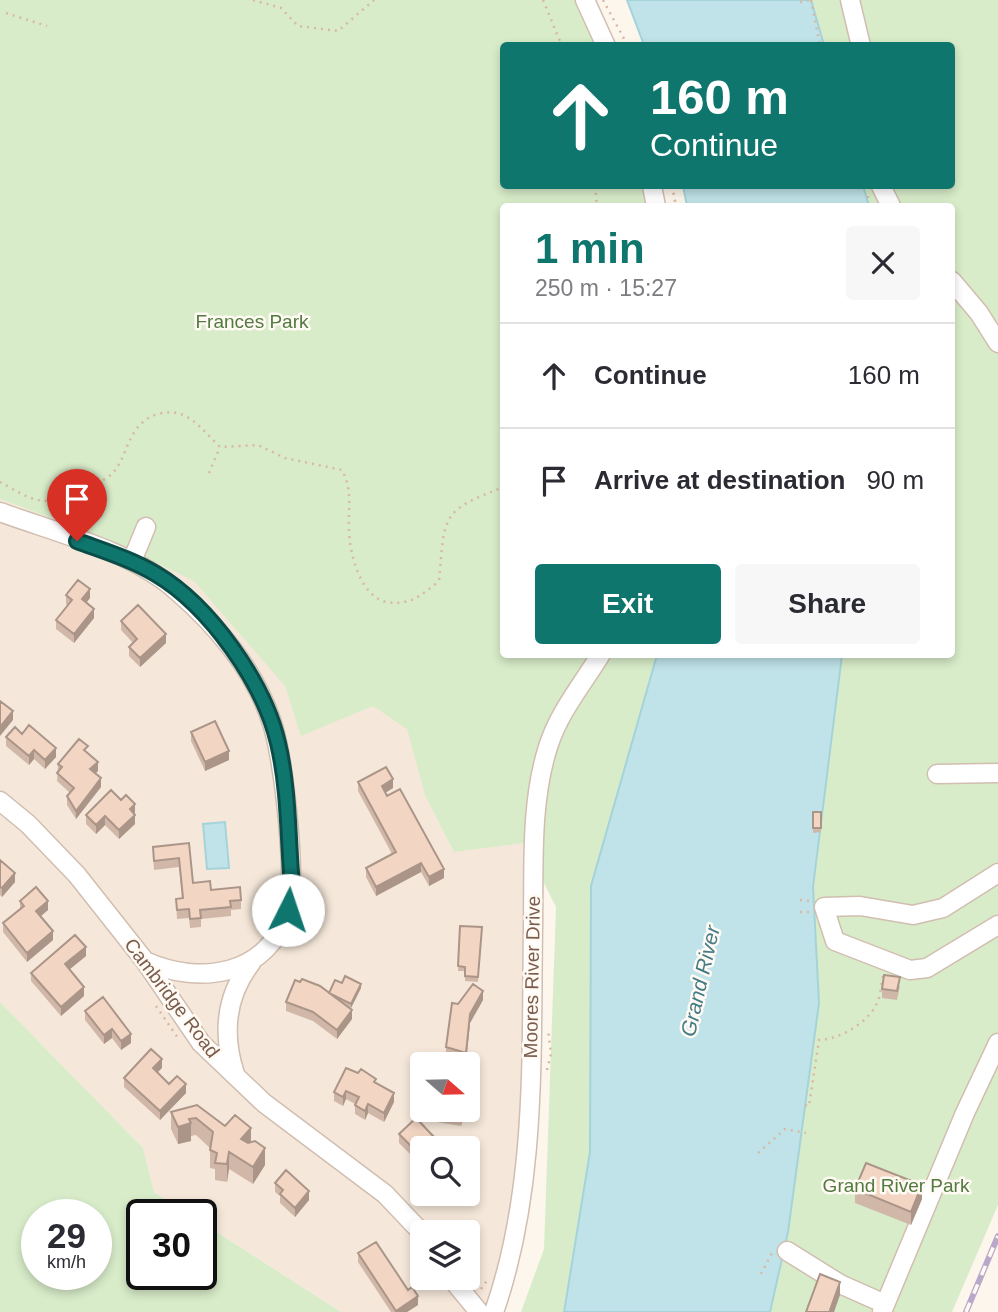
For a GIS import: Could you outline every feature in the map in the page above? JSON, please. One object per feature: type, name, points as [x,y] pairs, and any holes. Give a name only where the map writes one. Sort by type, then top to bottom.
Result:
[{"type":"street","points":[[585,0],[604,42]]},
{"type":"street","points":[[850,0],[860,42]]},
{"type":"street","points":[[955,285],[979,313],[998,344]]},
{"type":"street","points":[[0,512],[132,561],[159,576],[216,629],[262,696],[279,745],[292,886],[282,923],[236,982],[228,1010],[228,1054],[235,1076]]},
{"type":"street","points":[[132,561],[146,527]]},
{"type":"street","name":"Moores River Drive","points":[[494,1312],[509,1268],[526,1165],[531,1087],[534,869],[542,778],[558,718],[598,658]]},
{"type":"street","points":[[937,774],[998,773]]},
{"type":"street","name":"Cambridge Road","points":[[0,801],[77,875],[145,961],[201,1043],[294,1127],[385,1194],[410,1220]]},
{"type":"street","points":[[998,873],[943,908],[913,915],[860,906],[821,907],[835,941],[911,970],[928,968],[998,925]]},
{"type":"street","points":[[145,961],[166,971],[204,975],[242,967],[255,957]]},
{"type":"street","points":[[787,1251],[883,1308],[965,1113],[998,1043]]},
{"type":"street","points":[[461,1290],[479,1312]]},
{"type":"path","points":[[253,0],[281,8],[298,26],[338,31],[374,0]]},
{"type":"path","points":[[550,0],[544,1],[560,42]]},
{"type":"path","points":[[603,0],[626,42]]},
{"type":"path","points":[[800,2],[810,0],[819,42]]},
{"type":"path","points":[[6,13],[47,26]]},
{"type":"path","points":[[0,482],[43,501],[55,499],[71,488],[105,479],[112,472],[139,423],[168,411],[179,411],[192,418],[220,447],[258,445],[285,458],[342,470],[350,489],[348,528],[357,568],[371,594],[380,600],[399,604],[417,599],[439,581],[446,521],[466,502],[500,489]]},
{"type":"path","points":[[209,473],[220,447]]},
{"type":"path","points":[[805,1105],[809,1106],[819,1040],[833,1040],[871,1012],[878,1002],[886,962]]},
{"type":"path","points":[[546,1076],[551,1054],[547,1018]]},
{"type":"path","points":[[758,1153],[785,1129],[806,1133]]},
{"type":"path","points":[[761,1275],[774,1250],[787,1251]]},
{"type":"shaded area","points":[[0,499],[290,606],[538,804],[542,967],[530,1170],[501,1312],[341,1312],[217,1232],[217,1199],[165,1199],[154,1192],[143,1148],[0,1002]]},
{"type":"green space","name":"Frances Park","points":[[0,0],[575,0],[595,42],[500,42],[500,189],[643,189],[645,203],[500,203],[500,658],[656,658],[591,886],[590,1152],[563,1312],[521,1312],[544,1249],[556,907],[524,843],[454,852],[425,795],[407,729],[373,706],[301,736],[285,686],[194,581],[105,538],[0,499]]},
{"type":"green space","name":"Grand River Park","points":[[811,0],[998,0],[998,1205],[952,1312],[770,1312],[788,1232],[819,1003],[813,887],[842,658],[955,658],[955,203],[868,203],[864,189],[955,189],[955,42],[823,42]]},
{"type":"green space","points":[[0,1002],[143,1148],[154,1192],[165,1199],[126,1199],[126,1290],[217,1290],[217,1232],[341,1312],[0,1312]]},
{"type":"water","points":[[627,0],[811,0],[823,42],[643,42]]},
{"type":"water","points":[[684,189],[864,189],[868,203],[686,203]]},
{"type":"water","name":"Grand River","points":[[656,658],[842,658],[813,887],[819,1003],[788,1232],[770,1312],[564,1312],[590,1152],[591,886]]},
{"type":"water","points":[[225,822],[229,868],[207,869],[203,824]]},
{"type":"building","points":[[78,580],[90,589],[82,599],[94,609],[74,634],[56,620],[72,600],[66,595]]},
{"type":"building","points":[[138,605],[166,634],[140,658],[129,647],[137,639],[121,621]]},
{"type":"building","points":[[0,701],[13,711],[0,727]]},
{"type":"building","points":[[215,721],[229,751],[205,762],[191,732]]},
{"type":"building","points":[[29,725],[56,748],[45,760],[34,750],[29,756],[6,737],[15,727],[22,734]]},
{"type":"building","points":[[79,739],[88,746],[84,750],[98,762],[90,769],[101,778],[76,811],[67,796],[74,788],[57,773],[62,767],[58,764]]},
{"type":"building","points":[[386,767],[393,779],[382,786],[387,796],[400,789],[444,869],[429,877],[421,863],[376,887],[366,868],[396,852],[358,782]]},
{"type":"building","points":[[111,790],[121,800],[126,795],[135,804],[130,809],[135,815],[119,830],[105,816],[96,825],[86,815]]},
{"type":"building","points":[[813,812],[821,812],[821,828],[813,828]]},
{"type":"building","points":[[189,843],[193,883],[210,881],[211,890],[240,887],[241,900],[230,901],[231,907],[200,910],[201,918],[190,919],[189,909],[177,910],[176,899],[183,898],[179,858],[154,861],[153,847]]},
{"type":"building","points":[[0,860],[15,873],[2,888],[0,887]]},
{"type":"building","points":[[36,887],[48,901],[36,911],[53,931],[27,953],[3,923],[24,906],[20,901]]},
{"type":"building","points":[[460,926],[482,927],[478,977],[465,976],[465,967],[458,966]]},
{"type":"building","points":[[75,935],[86,947],[65,964],[84,987],[61,1007],[31,973]]},
{"type":"building","points":[[884,975],[900,977],[897,991],[882,989]]},
{"type":"building","points":[[345,976],[361,984],[351,1004],[329,993],[335,980],[342,983]]},
{"type":"building","points":[[302,979],[320,986],[352,1010],[337,1030],[313,1012],[286,1002],[295,980],[300,982]]},
{"type":"building","points":[[473,984],[483,991],[470,1014],[466,1052],[446,1047],[452,1003],[458,1004]]},
{"type":"building","points":[[103,997],[131,1034],[121,1041],[112,1029],[104,1035],[85,1011]]},
{"type":"building","points":[[151,1049],[162,1059],[153,1068],[169,1084],[177,1076],[186,1084],[160,1111],[124,1078]]},
{"type":"building","points":[[346,1068],[358,1073],[361,1069],[376,1079],[374,1082],[394,1093],[384,1113],[368,1104],[365,1111],[355,1105],[359,1097],[346,1091],[343,1097],[334,1092]]},
{"type":"building","points":[[197,1105],[225,1126],[235,1115],[251,1128],[241,1139],[248,1143],[255,1141],[265,1148],[253,1167],[229,1152],[227,1164],[215,1163],[217,1153],[210,1150],[213,1132],[196,1118],[189,1119],[191,1123],[178,1127],[171,1112]]},
{"type":"building","points":[[412,1122],[420,1122],[433,1136],[410,1136],[410,1145],[399,1134]]},
{"type":"building","points":[[866,1163],[922,1185],[911,1212],[855,1189]]},
{"type":"building","points":[[286,1170],[309,1191],[295,1208],[280,1194],[283,1190],[275,1183]]},
{"type":"building","points":[[376,1242],[408,1290],[414,1290],[418,1296],[396,1311],[358,1253]]},
{"type":"building","points":[[820,1274],[840,1282],[830,1310],[833,1312],[806,1312]]},
{"type":"railway","points":[[966,1312],[998,1236]]},
{"type":"route","points":[[77,541],[132,561],[159,576],[179,592],[234,651],[262,696],[279,745],[292,886],[288,910]]}]
